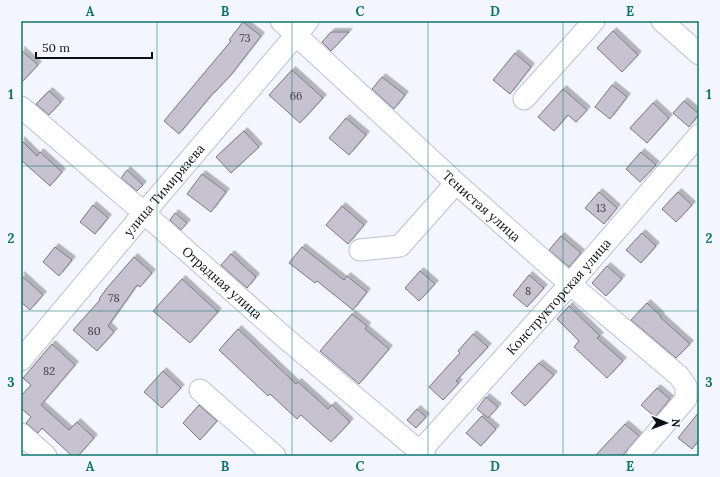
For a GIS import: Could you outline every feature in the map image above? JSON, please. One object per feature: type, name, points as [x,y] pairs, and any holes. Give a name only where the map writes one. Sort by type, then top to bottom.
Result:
[{"type":"street","name":"Тенистая улица","points":[[281,21],[302,28],[456,182],[570,284],[679,376],[686,386],[686,399],[637,456]]},
{"type":"street","points":[[524,98],[594,21]]},
{"type":"street","points":[[662,21],[699,54]]},
{"type":"street","name":"улица Тимирязева","points":[[21,360],[302,28]]},
{"type":"street","name":"Отрадная улица","points":[[21,106],[284,337],[420,454]]},
{"type":"street","name":"Конструкторская улица","points":[[420,454],[699,135]]},
{"type":"street","points":[[360,250],[400,246],[456,182]]},
{"type":"street","points":[[200,390],[276,456]]},
{"type":"street","points":[[21,434],[46,456]]},
{"type":"building","points":[[243,22],[261,36],[230,76],[214,92],[179,134],[164,121],[231,41],[229,40]]},
{"type":"building","points":[[613,31],[638,55],[622,72],[597,48]]},
{"type":"building","points":[[331,32],[349,32],[331,51],[322,42]]},
{"type":"building","points":[[21,50],[38,65],[21,83]]},
{"type":"building","points":[[515,53],[531,67],[510,94],[493,80]]},
{"type":"building","points":[[292,70],[323,98],[300,123],[269,95]]},
{"type":"building","points":[[382,77],[405,95],[394,109],[372,89]]},
{"type":"building","points":[[612,85],[627,97],[610,119],[595,107]]},
{"type":"building","points":[[563,89],[587,110],[576,122],[568,115],[554,131],[538,117]]},
{"type":"building","points":[[49,91],[61,102],[49,115],[36,104]]},
{"type":"building","points":[[684,101],[699,114],[689,127],[673,113]]},
{"type":"building","points":[[653,103],[669,118],[647,143],[630,128]]},
{"type":"building","points":[[346,118],[366,135],[349,155],[329,138]]},
{"type":"building","points":[[244,131],[259,147],[231,173],[216,157]]},
{"type":"building","points":[[21,140],[37,156],[40,152],[62,172],[50,186],[21,160]]},
{"type":"building","points":[[641,152],[656,165],[640,182],[626,169]]},
{"type":"building","points":[[127,170],[143,185],[137,191],[121,178]]},
{"type":"building","points":[[202,174],[226,192],[211,212],[187,194]]},
{"type":"building","points":[[599,192],[617,208],[604,224],[585,208]]},
{"type":"building","points":[[678,192],[692,205],[676,222],[662,209]]},
{"type":"building","points":[[93,205],[108,218],[95,234],[80,222]]},
{"type":"building","points":[[342,206],[364,225],[348,244],[326,225]]},
{"type":"building","points":[[175,213],[187,223],[181,230],[170,220]]},
{"type":"building","points":[[642,233],[656,246],[641,263],[626,250]]},
{"type":"building","points":[[561,236],[581,253],[569,267],[549,250]]},
{"type":"building","points":[[55,247],[72,260],[59,276],[43,262]]},
{"type":"building","points":[[302,247],[344,280],[347,276],[367,292],[353,310],[317,281],[315,283],[289,263]]},
{"type":"building","points":[[231,254],[256,277],[247,288],[221,265]]},
{"type":"building","points":[[134,257],[152,273],[140,287],[137,285],[108,326],[114,332],[97,351],[73,330],[100,300],[99,299],[107,288]]},
{"type":"building","points":[[607,266],[622,279],[606,296],[592,283]]},
{"type":"building","points":[[420,271],[435,284],[419,301],[405,288]]},
{"type":"building","points":[[21,275],[43,295],[30,310],[21,302]]},
{"type":"building","points":[[529,275],[544,288],[527,307],[513,295]]},
{"type":"building","points":[[182,279],[218,312],[190,343],[153,311]]},
{"type":"building","points":[[647,303],[690,344],[676,358],[631,320]]},
{"type":"building","points":[[569,306],[600,336],[597,338],[623,361],[607,378],[574,347],[579,341],[557,319]]},
{"type":"building","points":[[352,314],[367,326],[365,329],[389,349],[359,384],[320,351]]},
{"type":"building","points":[[238,329],[296,384],[298,382],[328,409],[332,405],[350,422],[331,442],[301,415],[297,419],[270,394],[268,396],[219,350]]},
{"type":"building","points":[[473,334],[488,347],[456,381],[459,383],[443,400],[429,387],[460,353],[458,351]]},
{"type":"building","points":[[52,344],[75,365],[41,405],[69,430],[77,422],[94,438],[78,456],[72,456],[42,428],[38,433],[26,423],[31,417],[21,408],[21,396],[31,385],[23,378]]},
{"type":"building","points":[[539,363],[554,375],[525,406],[511,393]]},
{"type":"building","points":[[163,371],[181,388],[162,408],[144,392]]},
{"type":"building","points":[[657,388],[670,399],[655,417],[641,405]]},
{"type":"building","points":[[486,397],[498,407],[488,418],[477,409]]},
{"type":"building","points":[[199,405],[217,421],[200,440],[183,423]]},
{"type":"building","points":[[417,409],[426,417],[416,428],[407,420]]},
{"type":"building","points":[[699,412],[699,440],[692,449],[678,438]]},
{"type":"building","points":[[482,416],[496,429],[481,446],[466,433]]},
{"type":"building","points":[[625,424],[639,436],[622,456],[595,456]]}]
